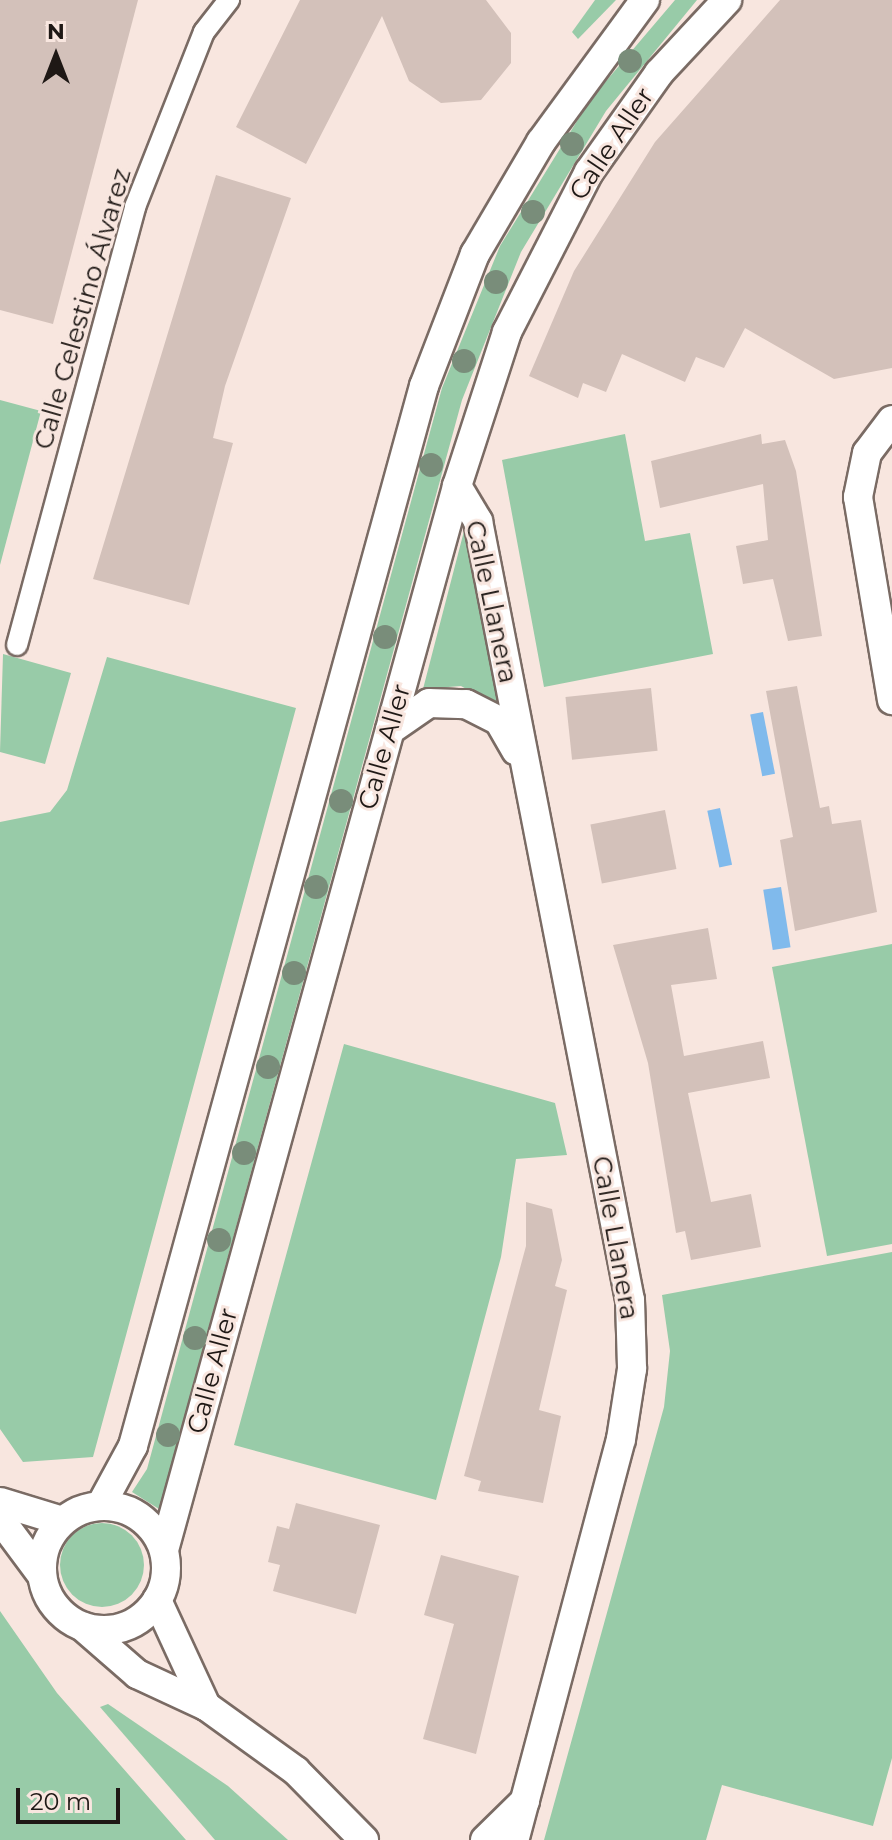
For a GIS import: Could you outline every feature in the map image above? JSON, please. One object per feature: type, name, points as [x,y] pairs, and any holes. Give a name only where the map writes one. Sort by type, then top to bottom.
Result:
[{"type":"street","name":"Calle Celestino Álvarez","points":[[17,645],[135,207],[204,32],[229,0]]},
{"type":"street","points":[[101,1505],[133,1446],[424,386],[475,254],[541,142],[645,0]]},
{"type":"street","name":"Calle Aller","points":[[164,1550],[457,486],[507,332],[554,235],[659,73],[727,0]]},
{"type":"street","points":[[892,420],[867,453],[858,497],[892,700]]},
{"type":"street","name":"Calle Llanera","points":[[457,486],[478,521],[630,1300],[632,1369],[621,1439],[528,1797],[514,1840]]},
{"type":"street","name":"Calle Llanera","points":[[390,730],[429,703],[466,704],[499,721],[526,769]]},
{"type":"street","points":[[0,1502],[62,1521]]},
{"type":"street","points":[[41,1574],[45,1544],[62,1521],[101,1505],[139,1515],[164,1550],[157,1600],[206,1706]]},
{"type":"street","points":[[0,1519],[41,1574],[60,1613],[83,1627],[137,1674],[206,1706],[296,1771],[364,1840]]},
{"type":"street","points":[[83,1627],[127,1626],[157,1600]]},
{"type":"street","points":[[485,1840],[528,1797]]},
{"type":"green space","points":[[595,0],[616,0],[578,39],[572,32]]},
{"type":"green space","points":[[675,0],[697,0],[606,111],[521,252],[462,400],[159,1509],[132,1492],[147,1469],[442,388],[500,246],[590,100]]},
{"type":"green space","points":[[0,400],[41,411],[0,565]]},
{"type":"green space","points":[[625,434],[645,541],[690,533],[713,654],[544,687],[502,460]]},
{"type":"green space","points":[[464,531],[503,709],[461,686],[423,689]]},
{"type":"green space","points":[[3,654],[71,673],[45,764],[0,752]]},
{"type":"green space","points":[[107,657],[296,708],[93,1457],[23,1462],[0,1429],[0,822],[50,812],[67,790]]},
{"type":"green space","points":[[892,944],[892,1244],[827,1256],[772,967]]},
{"type":"green space","points":[[344,1044],[555,1103],[567,1155],[516,1159],[501,1257],[436,1500],[234,1445]]},
{"type":"green space","points":[[892,1252],[892,1758],[873,1826],[722,1785],[706,1840],[544,1840],[664,1407],[670,1351],[662,1295]]},
{"type":"green space","points":[[102,1523],[118,1526],[132,1535],[141,1549],[144,1565],[141,1581],[132,1595],[118,1604],[102,1607],[86,1604],[72,1595],[63,1581],[60,1565],[63,1549],[72,1535],[86,1526]]},
{"type":"green space","points":[[0,1611],[57,1693],[186,1840],[0,1840]]},
{"type":"green space","points":[[108,1704],[228,1786],[288,1840],[215,1840],[100,1707]]},
{"type":"water","points":[[763,712],[775,774],[762,776],[750,714]]},
{"type":"water","points":[[720,808],[732,865],[719,867],[707,811]]},
{"type":"water","points":[[781,887],[791,947],[773,950],[763,890]]},
{"type":"building","points":[[0,0],[138,0],[53,324],[0,310]]},
{"type":"building","points":[[300,0],[486,0],[511,33],[511,63],[481,100],[441,103],[409,81],[382,16],[306,164],[236,127]]},
{"type":"building","points":[[780,0],[892,0],[892,368],[834,379],[745,328],[724,368],[696,357],[685,382],[622,354],[606,392],[583,383],[578,398],[529,376],[574,271],[655,142]]},
{"type":"building","points":[[216,175],[291,198],[225,386],[213,438],[233,443],[189,605],[93,579]]},
{"type":"building","points":[[761,434],[762,444],[785,440],[796,471],[822,636],[788,641],[773,579],[743,584],[736,546],[768,540],[763,484],[660,508],[651,461]]},
{"type":"building","points":[[797,686],[820,808],[829,806],[832,824],[861,820],[877,912],[795,931],[780,840],[793,837],[766,691]]},
{"type":"building","points":[[651,688],[658,751],[572,760],[565,697]]},
{"type":"building","points":[[665,810],[676,869],[602,883],[590,825]]},
{"type":"building","points":[[708,928],[717,979],[671,985],[684,1056],[763,1041],[770,1078],[688,1093],[711,1202],[751,1194],[761,1247],[691,1260],[685,1231],[676,1233],[648,1063],[613,945]]},
{"type":"building","points":[[526,1202],[552,1209],[562,1260],[555,1286],[567,1290],[539,1410],[561,1416],[543,1503],[478,1491],[481,1481],[464,1476],[526,1246]]},
{"type":"building","points":[[296,1503],[380,1525],[356,1614],[273,1591],[280,1565],[268,1562],[277,1526],[289,1529]]},
{"type":"building","points":[[441,1555],[519,1576],[476,1754],[423,1739],[454,1624],[424,1615]]}]
